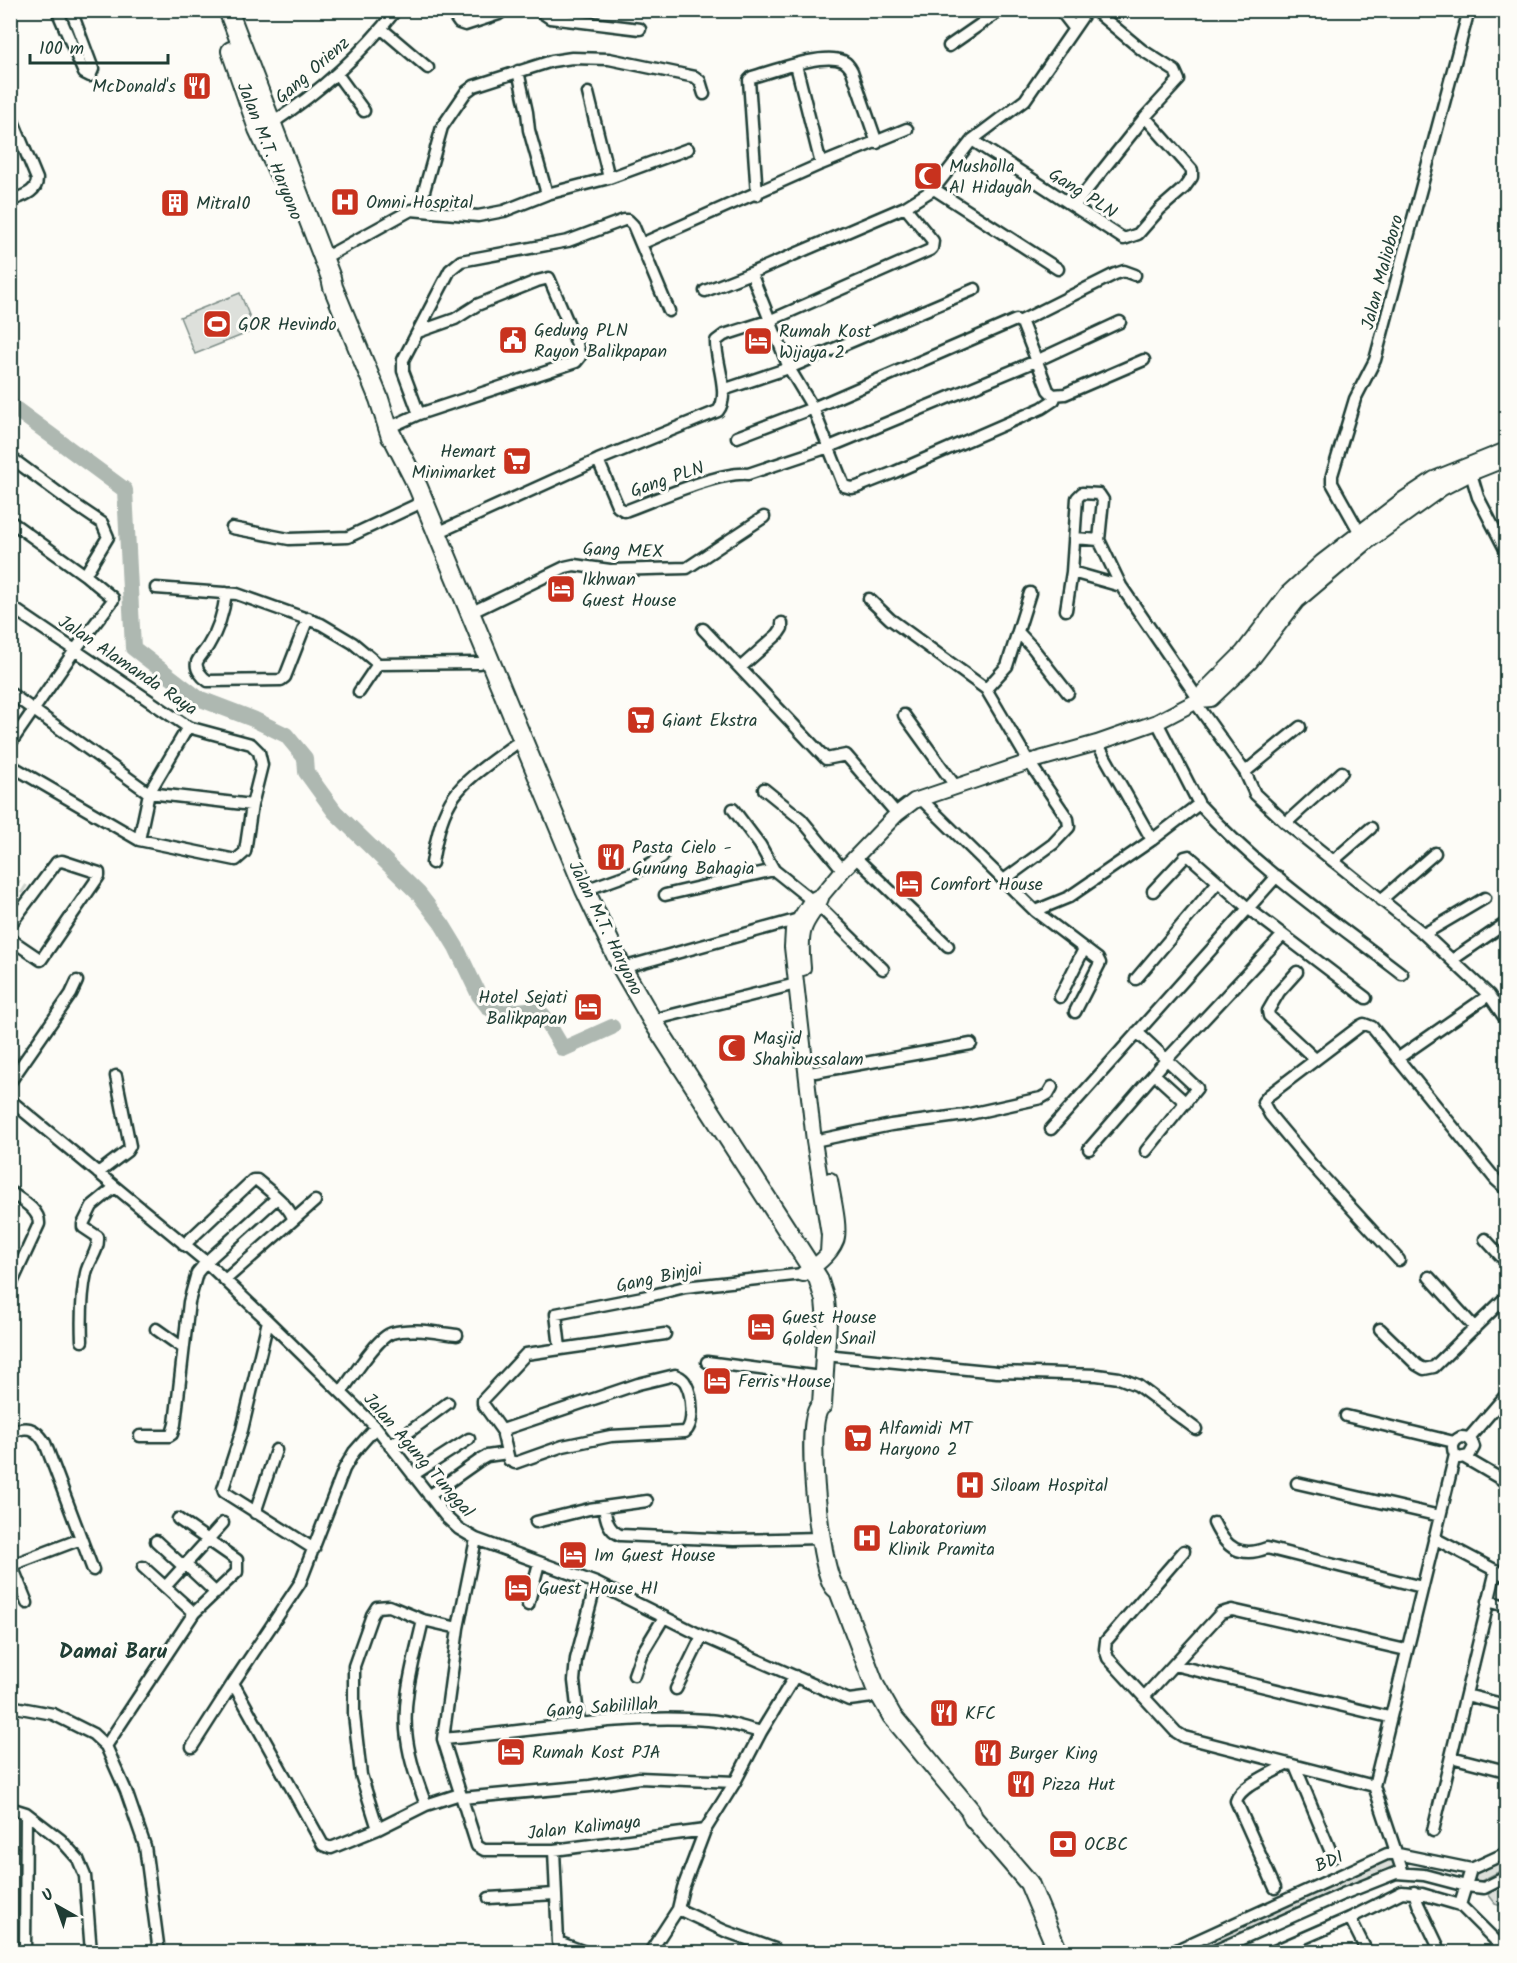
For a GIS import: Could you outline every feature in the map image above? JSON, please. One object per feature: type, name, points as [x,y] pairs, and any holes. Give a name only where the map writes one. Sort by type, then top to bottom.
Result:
[{"type":"main road","name":"Jalan M.T. Haryono","points":[[215,10],[258,129],[320,274],[333,287]]},
{"type":"main road","name":"Jalan M.T. Haryono","points":[[228,10],[370,378],[414,506],[577,895],[609,964],[646,1016],[823,1293],[826,1309],[822,1405],[817,1412],[814,1428],[813,1456],[820,1538],[833,1585],[839,1591],[875,1686],[874,1697],[882,1722],[948,1797],[966,1815],[973,1818],[1029,1883],[1058,1953]]},
{"type":"main road","name":"Jalan M.T. Haryono","points":[[388,428],[418,487],[585,890],[646,1016]]},
{"type":"main road","name":"Jalan M.T. Haryono","points":[[808,1271],[816,1315],[812,1404],[817,1412]]},
{"type":"street","points":[[72,13],[93,69],[90,76],[84,73],[59,15],[84,10]]},
{"type":"street","name":"Gang Orienz","points":[[271,124],[337,75],[382,29],[396,10]]},
{"type":"street","points":[[450,10],[459,23],[465,25],[499,14],[503,10]]},
{"type":"street","points":[[538,10],[550,18],[640,29]]},
{"type":"street","points":[[949,46],[1001,10]]},
{"type":"street","points":[[1060,10],[1074,28]]},
{"type":"street","points":[[705,291],[904,207],[934,189],[972,140],[1025,100],[1088,10]]},
{"type":"street","points":[[1074,206],[1179,80],[1175,71],[1142,51],[1094,10]]},
{"type":"street","name":"Jalan Malioboro","points":[[1360,533],[1332,483],[1332,476],[1355,399],[1375,360],[1469,10]]},
{"type":"street","points":[[382,29],[428,68]]},
{"type":"street","points":[[419,209],[442,127],[460,100],[474,86],[552,61],[572,58],[609,59],[695,77],[700,81],[704,94]]},
{"type":"street","points":[[756,195],[749,80],[752,77],[815,60],[836,59],[845,62],[852,71],[877,142]]},
{"type":"street","points":[[796,65],[821,164]]},
{"type":"street","points":[[518,71],[528,112],[529,130],[547,194]]},
{"type":"street","points":[[337,75],[364,111]]},
{"type":"street","points":[[588,93],[609,177]]},
{"type":"street","points":[[10,114],[37,179],[36,188],[33,191],[10,201]]},
{"type":"street","name":"Gang PLN","points":[[972,140],[1124,238],[1128,238],[1143,229],[1192,177],[1192,170],[1146,117]]},
{"type":"street","points":[[641,244],[756,195],[821,164],[907,129]]},
{"type":"street","points":[[324,258],[411,210],[478,216],[504,211],[547,194],[609,177],[688,149]]},
{"type":"street","points":[[934,189],[1058,269]]},
{"type":"street","points":[[437,533],[598,460],[718,411],[722,406],[723,390],[716,341],[724,336],[771,320],[930,250],[933,241],[904,207]]},
{"type":"street","points":[[419,414],[402,367],[403,360],[450,270],[461,261],[568,241],[624,220],[632,222],[669,311]]},
{"type":"street","points":[[737,437],[813,408],[1016,320],[1021,321],[1115,274],[1124,271],[1135,276]]},
{"type":"street","points":[[751,273],[789,368],[813,408],[844,486],[857,487],[1042,408],[1054,400],[1056,395]]},
{"type":"street","points":[[388,428],[419,414],[576,362],[580,357],[577,344],[549,278],[477,305],[455,319],[418,332]]},
{"type":"street","points":[[723,390],[789,368],[975,289]]},
{"type":"street","points":[[1021,321],[1048,390],[1056,395],[1065,394],[1144,360]]},
{"type":"street","points":[[829,447],[1036,361],[1120,322]]},
{"type":"street","name":"Gang PLN","points":[[598,460],[618,507],[625,511],[704,482],[741,473],[748,474],[829,447]]},
{"type":"street","points":[[819,1140],[815,1072],[792,934],[799,918],[818,901],[843,870],[897,814],[920,798],[1029,762],[1097,743],[1157,722],[1197,701],[1211,699],[1250,662],[1297,601],[1306,593],[1367,542],[1414,508],[1469,469],[1506,450]]},
{"type":"street","points":[[10,457],[102,523],[108,537],[85,575]]},
{"type":"street","points":[[1197,701],[1243,652],[1288,593],[1322,562],[1434,479],[1506,459]]},
{"type":"street","points":[[1469,469],[1481,505],[1506,551]]},
{"type":"street","points":[[1066,610],[1072,572],[1077,498],[1082,493],[1099,494],[1103,500],[1099,540],[1121,586],[1245,772],[1254,794],[1286,823],[1424,934],[1489,995],[1506,1020]]},
{"type":"street","points":[[232,528],[289,539],[348,537],[414,506]]},
{"type":"street","name":"Gang MEX","points":[[470,613],[565,567],[574,565],[610,570],[687,568],[764,517]]},
{"type":"street","points":[[10,521],[85,575],[112,598],[113,602],[75,650],[10,744]]},
{"type":"street","points":[[1075,538],[1099,540]]},
{"type":"street","points":[[1072,572],[1121,586]]},
{"type":"street","points":[[156,588],[237,594],[308,618],[353,644],[378,664],[479,663]]},
{"type":"street","points":[[226,593],[224,610],[212,638],[197,661],[202,677],[208,681],[281,680],[285,676],[308,618]]},
{"type":"street","points":[[986,689],[1006,666],[1019,633],[1030,593]]},
{"type":"street","points":[[869,599],[890,619],[986,689],[1029,762],[1069,823],[1066,831],[1053,844],[1005,879]]},
{"type":"street","name":"Jalan Alamanda Raya","points":[[10,606],[188,727],[251,744],[259,752],[262,765],[244,852],[236,860],[139,840]]},
{"type":"street","points":[[740,668],[778,634],[782,623]]},
{"type":"street","points":[[703,629],[826,759],[842,755],[848,757],[897,814]]},
{"type":"street","points":[[1019,633],[1068,693]]},
{"type":"street","points":[[359,692],[378,664]]},
{"type":"street","points":[[10,693],[149,793],[252,805]]},
{"type":"street","points":[[904,715],[956,787]]},
{"type":"street","points":[[1157,722],[1199,804],[1220,827],[1277,876],[1401,974]]},
{"type":"street","points":[[10,765],[139,840],[149,793],[188,727]]},
{"type":"street","points":[[1245,772],[1300,727]]},
{"type":"street","points":[[1097,743],[1152,840]]},
{"type":"street","points":[[432,864],[446,807],[456,791],[467,779],[514,745]]},
{"type":"street","points":[[1286,823],[1342,772]]},
{"type":"street","points":[[764,789],[801,819],[843,870]]},
{"type":"street","points":[[920,798],[1035,911],[1098,959],[1100,963],[1075,1012]]},
{"type":"street","points":[[1035,911],[1069,897],[1152,840],[1199,804]]},
{"type":"street","points":[[733,809],[770,859],[776,872],[818,901],[883,969]]},
{"type":"street","points":[[1333,861],[1371,828]]},
{"type":"street","points":[[1381,900],[1435,853]]},
{"type":"street","points":[[1153,891],[1187,856],[1192,858],[1249,909],[1366,998]]},
{"type":"street","points":[[585,890],[638,871],[662,857]]},
{"type":"street","points":[[856,858],[948,946]]},
{"type":"street","points":[[10,925],[29,892],[54,864],[60,861],[99,873],[41,960],[10,939]]},
{"type":"street","points":[[665,895],[776,872]]},
{"type":"street","points":[[1051,1129],[1277,876]]},
{"type":"street","points":[[1136,979],[1218,882]]},
{"type":"street","points":[[1424,934],[1485,898]]},
{"type":"street","points":[[808,1271],[828,1253],[829,1236],[800,983],[804,928],[818,901]]},
{"type":"street","points":[[622,968],[799,918]]},
{"type":"street","points":[[1452,960],[1506,923]]},
{"type":"street","points":[[1089,1149],[1167,1059],[1283,935]]},
{"type":"street","points":[[1060,998],[1084,949]]},
{"type":"street","points":[[1297,972],[1279,992],[1268,1011],[1269,1016],[1315,1059]]},
{"type":"street","points":[[10,1082],[71,994],[76,981]]},
{"type":"street","points":[[646,1016],[800,983]]},
{"type":"street","points":[[1397,1059],[1489,995]]},
{"type":"street","points":[[1399,1260],[1311,1164],[1263,1102],[1315,1059],[1364,1024],[1372,1027],[1496,1180],[1506,1189]]},
{"type":"street","points":[[1137,1032],[1197,1085],[1186,1103],[1146,1151]]},
{"type":"street","points":[[815,1072],[971,1044]]},
{"type":"street","points":[[1154,1074],[1186,1103]]},
{"type":"street","points":[[98,1173],[127,1151],[130,1146],[116,1076]]},
{"type":"street","points":[[819,1140],[891,1125],[965,1115],[1041,1098],[1048,1094],[1052,1087]]},
{"type":"street","name":"Jalan Agung Tunggal","points":[[10,1100],[206,1262],[268,1321],[376,1427],[429,1496],[459,1529],[476,1539],[596,1583],[702,1636],[849,1700],[874,1697]]},
{"type":"street","points":[[184,1245],[253,1180],[257,1180],[277,1197],[293,1216],[293,1220]]},
{"type":"street","points":[[82,1341],[80,1306],[87,1270],[96,1253],[98,1241],[98,1237],[83,1227],[83,1224],[92,1206],[115,1187]]},
{"type":"street","points":[[10,1287],[39,1224],[34,1211],[11,1196]]},
{"type":"street","points":[[140,1436],[169,1436],[172,1434],[192,1287],[198,1273],[206,1262],[277,1197]]},
{"type":"street","points":[[225,1280],[315,1201]]},
{"type":"street","points":[[1485,1239],[1506,1262]]},
{"type":"street","name":"Gang Binjai","points":[[561,1348],[556,1314],[685,1287],[808,1271]]},
{"type":"street","points":[[1429,1277],[1475,1328]]},
{"type":"street","points":[[1380,1329],[1417,1365],[1424,1369],[1434,1367],[1506,1297]]},
{"type":"street","points":[[268,1321],[242,1430],[223,1489],[255,1513],[314,1550]]},
{"type":"street","points":[[156,1329],[183,1348]]},
{"type":"street","points":[[341,1392],[378,1343],[388,1335],[419,1331],[457,1335]]},
{"type":"street","points":[[503,1432],[509,1427],[675,1375],[681,1377],[687,1385],[692,1417],[690,1428],[685,1432],[611,1436],[563,1446],[510,1462],[503,1432],[483,1404],[485,1396],[526,1354],[665,1334]]},
{"type":"street","points":[[825,1355],[997,1372],[1097,1375],[1119,1378],[1137,1385],[1196,1429]]},
{"type":"street","points":[[707,1362],[813,1376]]},
{"type":"street","points":[[1469,1438],[1506,1395]]},
{"type":"street","points":[[390,1446],[448,1403]]},
{"type":"street","points":[[1346,1416],[1454,1442]]},
{"type":"street","points":[[192,1748],[300,1583],[344,1468],[354,1452],[376,1427]]},
{"type":"street","points":[[10,1433],[21,1428],[32,1430],[39,1434],[45,1443],[93,1570]]},
{"type":"street","points":[[1469,1438],[1461,1437],[1454,1442],[1453,1451],[1506,1482]]},
{"type":"street","points":[[413,1475],[469,1438]]},
{"type":"street","points":[[1460,1456],[1469,1456],[1474,1447],[1469,1438]]},
{"type":"street","points":[[255,1513],[276,1450]]},
{"type":"street","points":[[429,1496],[487,1456],[507,1453]]},
{"type":"street","points":[[1403,1873],[1374,1786],[1434,1538],[1460,1456]]},
{"type":"street","points":[[1297,1483],[1440,1515]]},
{"type":"street","points":[[536,1522],[604,1507],[648,1501]]},
{"type":"street","points":[[604,1507],[607,1523],[615,1533],[620,1535],[734,1540],[820,1538]]},
{"type":"street","points":[[106,1746],[194,1613],[237,1572],[237,1560],[178,1519]]},
{"type":"street","points":[[165,1587],[223,1523]]},
{"type":"street","points":[[1214,1523],[1220,1536],[1236,1550],[1244,1553],[1254,1553],[1267,1548],[1422,1587]]},
{"type":"street","points":[[1434,1538],[1506,1576]]},
{"type":"street","points":[[27,1603],[11,1563],[81,1539]]},
{"type":"street","name":"Jalan Kalimaya","points":[[476,1539],[459,1628],[443,1739],[474,1841],[480,1849],[554,1850],[705,1830]]},
{"type":"street","points":[[156,1541],[216,1593]]},
{"type":"street","points":[[1184,1551],[1106,1641],[1105,1650],[1108,1658],[1176,1732],[1184,1737],[1374,1786]]},
{"type":"street","points":[[528,1605],[539,1563]]},
{"type":"street","points":[[143,1567],[194,1613]]},
{"type":"street","points":[[1433,1831],[1496,1570]]},
{"type":"street","points":[[579,1723],[574,1681],[576,1659],[596,1583]]},
{"type":"street","points":[[1488,1601],[1506,1606]]},
{"type":"street","points":[[378,1829],[359,1763],[354,1715],[354,1666],[372,1615],[377,1608],[389,1606],[423,1620],[459,1628]]},
{"type":"street","points":[[1144,1697],[1221,1613],[1232,1610],[1406,1650]]},
{"type":"street","points":[[634,1675],[641,1655],[664,1617]]},
{"type":"street","points":[[423,1620],[407,1701],[406,1736],[412,1764],[426,1805]]},
{"type":"street","points":[[676,1689],[702,1636]]},
{"type":"street","points":[[1174,1665],[1389,1718]]},
{"type":"street","points":[[650,1953],[678,1910],[683,1888],[705,1830],[795,1676]]},
{"type":"street","points":[[233,1683],[323,1845],[331,1848],[378,1829],[426,1805],[461,1796],[590,1786],[639,1778],[735,1782]]},
{"type":"street","points":[[1466,1695],[1506,1705]]},
{"type":"street","points":[[10,1706],[53,1714],[93,1734],[106,1746],[126,1791],[145,1846],[159,1953]]},
{"type":"street","name":"Gang Sabilillah","points":[[443,1739],[579,1723],[662,1719],[710,1720],[761,1732]]},
{"type":"street","points":[[1451,1757],[1506,1771]]},
{"type":"street","points":[[1292,1765],[1334,1857]]},
{"type":"street","points":[[1275,1888],[1236,1801],[1245,1788],[1292,1765]]},
{"type":"street","points":[[10,1808],[26,1814],[61,1840],[78,1859],[85,1876],[91,1953]]},
{"type":"street","points":[[25,1953],[26,1814]]},
{"type":"street","points":[[554,1850],[558,1942],[585,1953]]},
{"type":"street","points":[[1460,1905],[1472,1869],[1506,1853]]},
{"type":"street","name":"BDI","points":[[1172,1953],[1387,1854],[1398,1854],[1472,1869]]},
{"type":"street","points":[[1212,1953],[1343,1894],[1396,1873],[1424,1875],[1466,1886],[1484,1888],[1506,1877]]},
{"type":"street","points":[[1272,1953],[1288,1950],[1397,1894],[1408,1891],[1460,1905],[1506,1951]]},
{"type":"street","points":[[1414,1892],[1438,1946]]},
{"type":"street","points":[[489,1898],[555,1894]]},
{"type":"street","points":[[678,1910],[725,1931],[775,1949]]},
{"type":"street","points":[[1350,1918],[1366,1953]]},
{"type":"shaded area","name":"GOR Hevindo","points":[[240,293],[255,330],[195,354],[180,317]]},
{"type":"shaded area","points":[[1388,1857],[1393,1858],[1396,1865],[1200,1952],[1179,1952]]},
{"type":"shaded area","points":[[1506,1860],[1506,1868],[1481,1881],[1474,1881],[1476,1873]]},
{"type":"shaded area","points":[[1506,1884],[1506,1902],[1501,1905],[1495,1903],[1488,1894]]},
{"type":"waterway","points":[[10,405],[125,490],[133,648],[198,698],[253,719],[286,735],[305,758],[306,772],[335,812],[419,894],[442,924],[479,995],[489,1008],[498,1013],[536,1009],[543,1015],[563,1049],[612,1027]]},
{"type":"tunnel","points":[[10,880],[25,890]]},
{"type":"place","name":"McDonald's","points":[[197,86]]},
{"type":"place","name":"Musholla Al Hidayah","points":[[928,176]]},
{"type":"place","name":"Omni Hospital","points":[[345,202]]},
{"type":"place","name":"Mitra10","points":[[175,203]]},
{"type":"place","name":"GOR Hevindo","points":[[217,324]]},
{"type":"place","name":"Gedung PLN Rayon Balikpapan","points":[[513,340]]},
{"type":"place","name":"Rumah Kost Wijaya 2","points":[[758,341]]},
{"type":"place","name":"Hemart Minimarket","points":[[517,461]]},
{"type":"place","name":"Ikhwan Guest House","points":[[561,589]]},
{"type":"place","name":"Giant Ekstra","points":[[641,720]]},
{"type":"place","name":"Pasta Cielo - Gunung Bahagia","points":[[611,857]]},
{"type":"place","name":"Comfort House","points":[[909,884]]},
{"type":"place","name":"Hotel Sejati Balikpapan","points":[[588,1007]]},
{"type":"place","name":"Masjid Shahibussalam","points":[[732,1048]]},
{"type":"place","name":"Guest House Golden Snail","points":[[761,1327]]},
{"type":"place","name":"Ferris House","points":[[717,1381]]},
{"type":"place","name":"Alfamidi MT Haryono 2","points":[[858,1438]]},
{"type":"place","name":"Siloam Hospital","points":[[970,1485]]},
{"type":"place","name":"Laboratorium Klinik Pramita","points":[[867,1538]]},
{"type":"place","name":"Im Guest House","points":[[573,1555]]},
{"type":"place","name":"Guest House HI","points":[[518,1588]]},
{"type":"place","name":"KFC","points":[[944,1713]]},
{"type":"place","name":"Rumah Kost PJA","points":[[511,1752]]},
{"type":"place","name":"Burger King","points":[[988,1753]]},
{"type":"place","name":"Pizza Hut","points":[[1021,1784]]},
{"type":"place","name":"OCBC","points":[[1063,1844]]},
{"type":"district","name":"Damai Baru","points":[[113,1651]]}]
